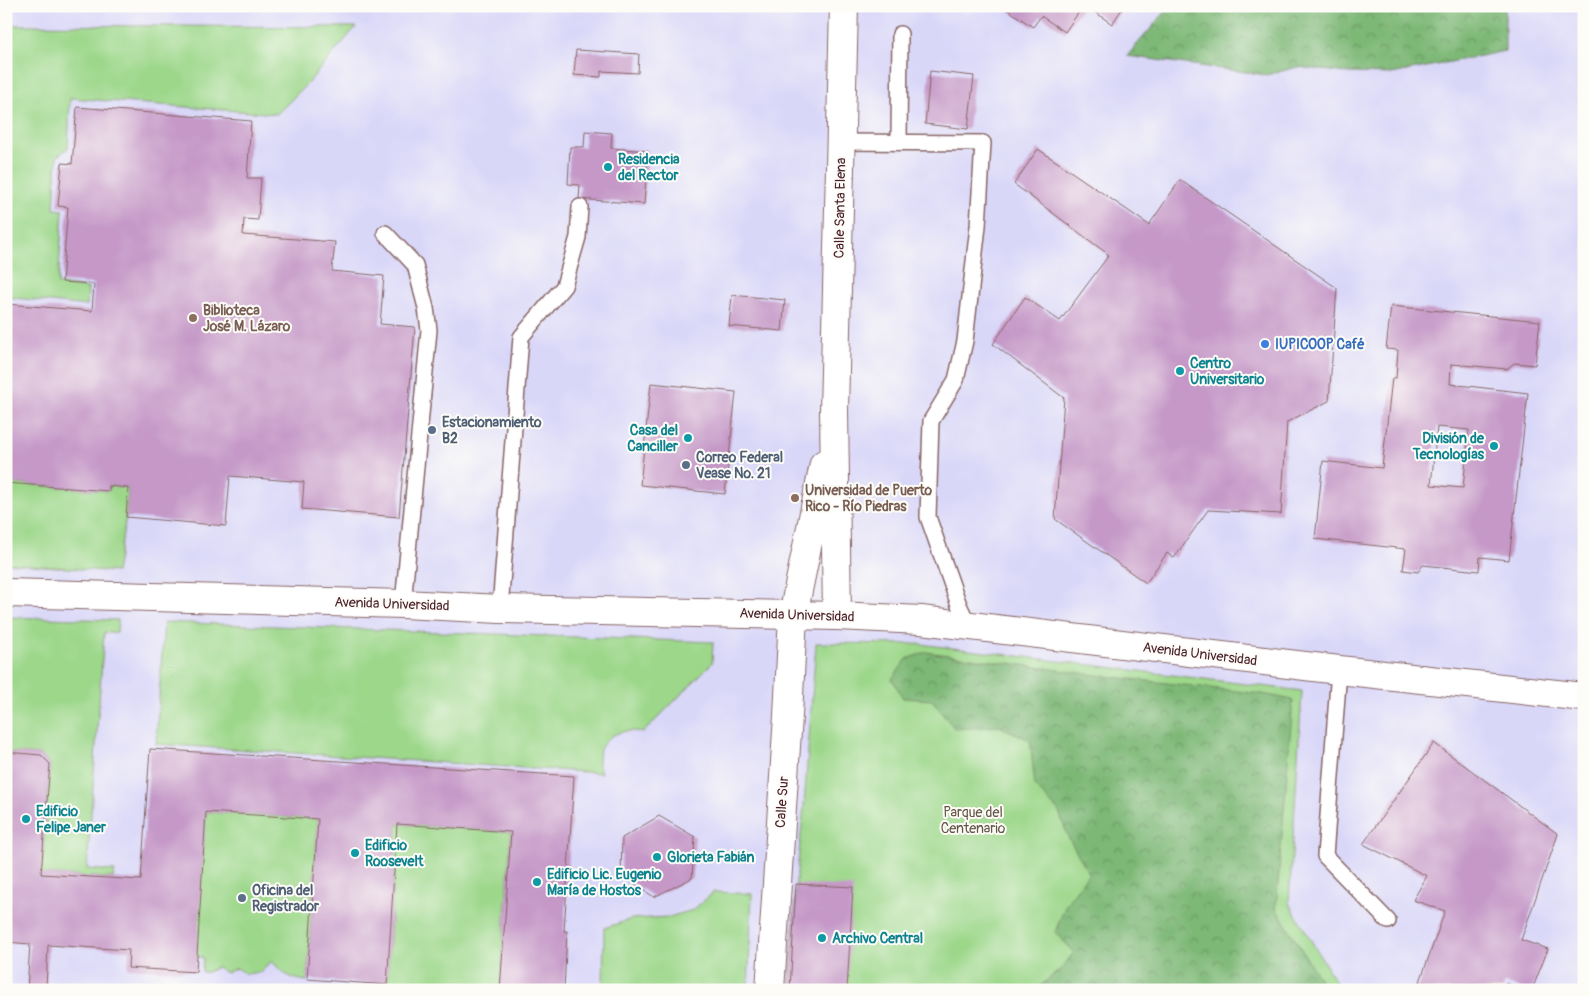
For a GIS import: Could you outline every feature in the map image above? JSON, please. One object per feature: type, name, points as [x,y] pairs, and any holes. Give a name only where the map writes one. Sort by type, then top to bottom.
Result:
[{"type":"street","name":"Calle Santa Elena","points":[[836,616],[834,411],[844,6]]},
{"type":"street","name":"Calle Santa Elena","points":[[792,615],[834,411]]},
{"type":"street","name":"Avenida Universidad","points":[[6,593],[403,604],[500,609],[836,616],[920,620],[1338,670],[1584,697]]},
{"type":"street","name":"Calle Sur","points":[[770,990],[788,716],[792,615]]},
{"type":"lane","points":[[899,141],[900,34]]},
{"type":"lane","points":[[841,142],[983,143],[978,226],[965,341],[956,380],[932,421],[928,507],[928,517],[931,526],[959,605],[969,626]]},
{"type":"lane","points":[[500,609],[521,337],[564,286],[578,237],[580,207]]},
{"type":"lane","points":[[386,233],[416,265],[426,308],[428,330],[403,604]]},
{"type":"lane","points":[[1338,670],[1326,856],[1388,921]]},
{"type":"shaded area","name":"Universidad de Puerto Rico - Río Piedras","points":[[6,6],[1584,6],[1584,990],[6,990]]},
{"type":"green space","points":[[1170,6],[1505,6],[1505,51],[1392,74],[1346,73],[1298,67],[1266,75],[1127,56]]},
{"type":"green space","points":[[6,25],[356,27],[308,83],[277,114],[70,98],[68,148],[57,156],[54,209],[63,210],[58,284],[88,288],[87,306],[6,297]]},
{"type":"green space","points":[[6,483],[109,491],[109,486],[128,488],[126,517],[116,572],[6,563]]},
{"type":"green space","points":[[6,617],[118,620],[117,632],[104,633],[87,869],[115,871],[113,878],[41,874],[50,764],[41,755],[6,752]]},
{"type":"green space","points":[[164,622],[713,642],[712,663],[643,733],[635,731],[620,732],[607,740],[599,753],[598,762],[601,773],[156,744]]},
{"type":"green space","name":"Parque del Centenario","points":[[816,643],[920,644],[1302,691],[1289,903],[1337,984],[1336,990],[789,990]]},
{"type":"green space","points":[[926,652],[1096,675],[1262,694],[1293,700],[1276,908],[1323,985],[1323,990],[1035,990],[1062,968],[1074,952],[1055,932],[1066,904],[1089,873],[1069,839],[1059,812],[1035,786],[1030,740],[999,726],[955,729],[932,700],[903,698],[892,679],[907,659]]},
{"type":"green space","points":[[206,812],[318,819],[307,981],[287,975],[272,961],[260,972],[246,974],[237,968],[226,973],[217,967],[208,972],[202,972],[203,957],[196,957]]},
{"type":"green space","points":[[397,824],[511,832],[500,990],[485,990],[478,985],[464,990],[454,984],[441,989],[431,982],[419,988],[405,980],[397,986],[387,986]]},
{"type":"green space","points":[[714,892],[752,894],[748,990],[603,990],[604,928],[632,919],[669,917],[693,910]]},
{"type":"building","points":[[1002,6],[1083,6],[1065,32],[1041,16],[1033,27]]},
{"type":"building","points":[[1086,6],[1124,6],[1112,24]]},
{"type":"building","points":[[576,50],[639,54],[638,73],[601,71],[601,77],[574,75]]},
{"type":"building","points":[[930,71],[974,76],[968,129],[925,124]]},
{"type":"building","name":"Biblioteca José M. Lázaro","points":[[77,107],[251,121],[247,178],[261,178],[258,220],[244,219],[243,235],[335,242],[332,271],[384,276],[380,324],[415,327],[399,517],[302,509],[304,482],[230,476],[226,526],[126,517],[128,488],[109,486],[109,491],[6,483],[6,304],[92,311],[94,284],[62,282],[68,207],[58,206],[62,163],[72,164]]},
{"type":"building","name":"Residencia del Rector","points":[[585,131],[612,133],[611,148],[648,151],[644,204],[579,199],[580,185],[568,184],[570,147],[584,147]]},
{"type":"building","name":"Centro Universitario","points":[[1038,149],[1149,225],[1180,180],[1337,288],[1329,401],[1287,422],[1281,514],[1208,510],[1174,558],[1167,553],[1146,583],[1055,519],[1064,398],[993,344],[1025,297],[1060,321],[1109,255],[1014,184]]},
{"type":"building","points":[[732,295],[785,300],[782,331],[729,326]]},
{"type":"building","name":"División de Tecnologías","points":[[1391,306],[1540,321],[1535,365],[1514,363],[1507,369],[1451,364],[1450,384],[1528,393],[1509,560],[1480,557],[1479,571],[1423,565],[1418,572],[1403,570],[1406,549],[1315,539],[1323,461],[1382,468],[1392,378],[1396,378],[1398,350],[1386,349]],"holes":[[[1437,427],[1469,430],[1463,488],[1431,485]]]},
{"type":"building","name":"Casa del Canciller","points":[[651,383],[736,392],[725,494],[640,485]]},
{"type":"building","points":[[1434,743],[1558,834],[1521,940],[1548,949],[1532,990],[1524,990],[1505,983],[1502,990],[1417,990],[1445,911],[1413,900],[1427,876],[1363,844]]},
{"type":"building","name":"Edificio Roosevelt","points":[[150,749],[574,776],[564,931],[567,931],[564,990],[500,990],[511,832],[397,824],[387,985],[307,979],[318,819],[206,812],[196,972],[128,968],[129,950],[48,945],[46,990],[27,990],[30,944],[6,942],[6,752],[41,755],[50,764],[41,874],[141,880]]},
{"type":"building","name":"Glorieta Fabián","points":[[659,816],[695,837],[692,878],[654,897],[621,875],[622,838]]},
{"type":"building","name":"Archivo Central","points":[[796,884],[853,887],[847,990],[790,990]]},
{"type":"place","name":"Residencia del Rector","points":[[608,167]]},
{"type":"place","name":"Biblioteca José M. Lázaro","points":[[193,318]]},
{"type":"place","name":"IUPICOOP Café","points":[[1265,344]]},
{"type":"place","name":"Centro Universitario","points":[[1180,371]]},
{"type":"place","name":"Estacionamiento B2","points":[[432,430]]},
{"type":"place","name":"Casa del Canciller","points":[[688,438]]},
{"type":"place","name":"División de Tecnologías","points":[[1494,446]]},
{"type":"place","name":"Correo Federal Vease No. 21","points":[[686,465]]},
{"type":"place","name":"Universidad de Puerto Rico - Río Piedras","points":[[795,498]]},
{"type":"place","name":"Edificio Felipe Janer","points":[[26,819]]},
{"type":"place","name":"Edificio Roosevelt","points":[[355,853]]},
{"type":"place","name":"Glorieta Fabián","points":[[657,857]]},
{"type":"place","name":"Edificio Lic. Eugenio María de Hostos","points":[[537,882]]},
{"type":"place","name":"Oficina del Registrador","points":[[242,898]]},
{"type":"place","name":"Archivo Central","points":[[822,938]]}]
